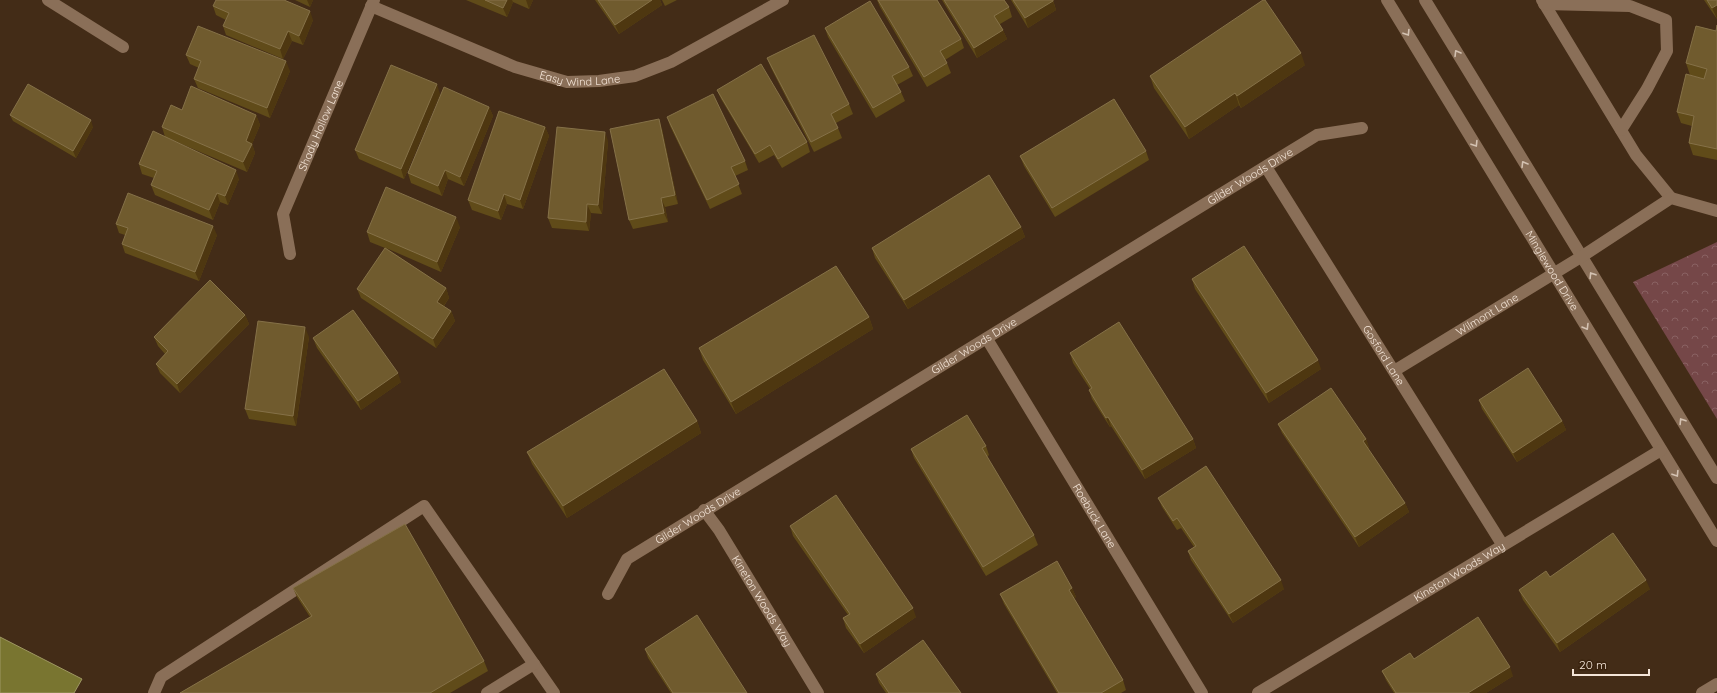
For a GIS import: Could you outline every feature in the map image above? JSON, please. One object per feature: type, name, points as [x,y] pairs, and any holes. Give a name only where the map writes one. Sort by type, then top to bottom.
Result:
[{"type":"street","points":[[48,0],[123,47]]},
{"type":"street","name":"Easy Wind Lane","points":[[372,3],[515,67],[567,82],[599,81],[635,76],[671,62],[783,0]]},
{"type":"street","name":"Minglewood Drive","points":[[1386,0],[1717,541]]},
{"type":"street","points":[[1425,0],[1717,478]]},
{"type":"street","points":[[1543,2],[1630,6],[1666,20],[1667,51],[1647,89],[1621,130]]},
{"type":"street","points":[[1543,2],[1636,155],[1671,198],[1717,211]]},
{"type":"street","name":"Shady Hollow Lane","points":[[290,254],[283,214],[372,3]]},
{"type":"street","name":"Gilder Woods Drive","points":[[608,594],[627,559],[704,510],[987,339],[1317,135],[1362,128]]},
{"type":"street","name":"Gosford Lane","points":[[1266,167],[1502,544]]},
{"type":"street","name":"Wilmont Lane","points":[[1394,371],[1581,257],[1671,198]]},
{"type":"street","name":"Roebuck Lane","points":[[987,339],[1202,693]]},
{"type":"street","name":"Kineton Woods Way","points":[[1258,693],[1502,544],[1661,450]]},
{"type":"street","points":[[154,693],[161,677],[424,506],[554,693]]},
{"type":"street","name":"Kineton Woods Way","points":[[704,510],[719,530],[818,693]]},
{"type":"street","points":[[487,693],[534,664]]},
{"type":"street","points":[[1702,693],[1717,684]]},
{"type":"green space","points":[[1717,242],[1717,419],[1633,282]]},
{"type":"shaded area","points":[[0,637],[82,679],[74,693],[0,693]]},
{"type":"building","points":[[216,0],[284,0],[310,11],[299,36],[288,31],[280,49],[223,26],[229,13],[213,6]]},
{"type":"building","points":[[485,0],[507,0],[503,8]]},
{"type":"building","points":[[598,0],[652,0],[615,25]]},
{"type":"building","points":[[878,0],[937,0],[961,39],[940,51],[947,63],[924,77]]},
{"type":"building","points":[[944,0],[1004,0],[1009,7],[994,16],[1003,30],[974,48]]},
{"type":"building","points":[[1013,0],[1053,0],[1053,1],[1025,18]]},
{"type":"building","points":[[1265,0],[1301,53],[1237,96],[1235,93],[1185,127],[1150,76]]},
{"type":"building","points":[[1707,0],[1717,0],[1717,5],[1712,8]]},
{"type":"building","points":[[870,1],[909,67],[892,76],[901,92],[873,108],[825,28]]},
{"type":"building","points":[[1717,25],[1717,149],[1689,143],[1694,116],[1677,112],[1686,74],[1704,79],[1707,69],[1686,63],[1696,26],[1716,31]]},
{"type":"building","points":[[198,26],[286,61],[267,108],[194,79],[201,61],[186,55]]},
{"type":"building","points":[[814,35],[849,104],[831,114],[838,128],[811,142],[767,58]]},
{"type":"building","points":[[761,64],[807,142],[778,159],[770,145],[755,154],[717,90]]},
{"type":"building","points":[[391,65],[437,84],[401,169],[355,150]]},
{"type":"building","points":[[28,84],[91,120],[73,151],[10,115]]},
{"type":"building","points":[[191,86],[256,115],[246,141],[252,144],[243,162],[162,127],[171,105],[182,110]]},
{"type":"building","points":[[444,87],[489,107],[460,177],[445,170],[438,186],[408,173]]},
{"type":"building","points":[[713,94],[745,161],[731,167],[739,184],[707,200],[667,117]]},
{"type":"building","points":[[1114,99],[1146,151],[1052,208],[1020,156]]},
{"type":"building","points":[[499,111],[545,127],[520,200],[504,194],[498,211],[468,200]]},
{"type":"building","points":[[659,119],[675,195],[661,198],[664,213],[629,220],[610,129]]},
{"type":"building","points":[[557,127],[605,132],[598,205],[587,204],[586,222],[548,218]]},
{"type":"building","points":[[153,131],[236,170],[225,196],[217,193],[209,210],[151,185],[157,171],[139,164]]},
{"type":"building","points":[[989,175],[1021,227],[904,300],[872,248]]},
{"type":"building","points":[[386,187],[456,217],[437,262],[367,232]]},
{"type":"building","points":[[128,193],[213,226],[195,272],[122,244],[128,228],[116,224]]},
{"type":"building","points":[[1244,246],[1318,360],[1266,393],[1192,279]]},
{"type":"building","points":[[385,248],[446,288],[437,302],[451,311],[433,339],[357,289]]},
{"type":"building","points":[[836,266],[869,317],[731,402],[699,348]]},
{"type":"building","points":[[210,280],[245,315],[177,384],[156,364],[168,351],[154,337]]},
{"type":"building","points":[[353,310],[398,373],[358,401],[313,338]]},
{"type":"building","points":[[258,321],[305,327],[293,416],[245,409]]},
{"type":"building","points":[[1119,322],[1193,439],[1142,470],[1108,417],[1106,418],[1089,390],[1092,388],[1070,353]]},
{"type":"building","points":[[1528,368],[1562,421],[1513,453],[1479,400]]},
{"type":"building","points":[[664,369],[697,421],[563,506],[527,452]]},
{"type":"building","points":[[1331,388],[1366,439],[1363,441],[1405,503],[1355,537],[1278,424]]},
{"type":"building","points":[[967,415],[986,446],[982,448],[1034,535],[983,567],[911,449]]},
{"type":"building","points":[[1206,466],[1281,580],[1229,614],[1188,551],[1196,546],[1177,518],[1173,521],[1158,498]]},
{"type":"building","points":[[836,495],[913,608],[860,644],[843,618],[850,614],[790,526]]},
{"type":"building","points":[[405,524],[484,661],[430,693],[180,693],[312,616],[293,588]]},
{"type":"building","points":[[1613,533],[1646,580],[1557,643],[1519,590],[1546,571],[1550,577]]},
{"type":"building","points":[[1057,561],[1072,588],[1069,590],[1123,680],[1101,693],[1059,693],[1000,594]]},
{"type":"building","points":[[697,615],[747,693],[673,693],[645,649]]},
{"type":"building","points":[[1478,617],[1510,667],[1468,693],[1396,693],[1382,671],[1410,653],[1414,659]]},
{"type":"building","points":[[923,640],[961,693],[889,693],[876,674]]}]
